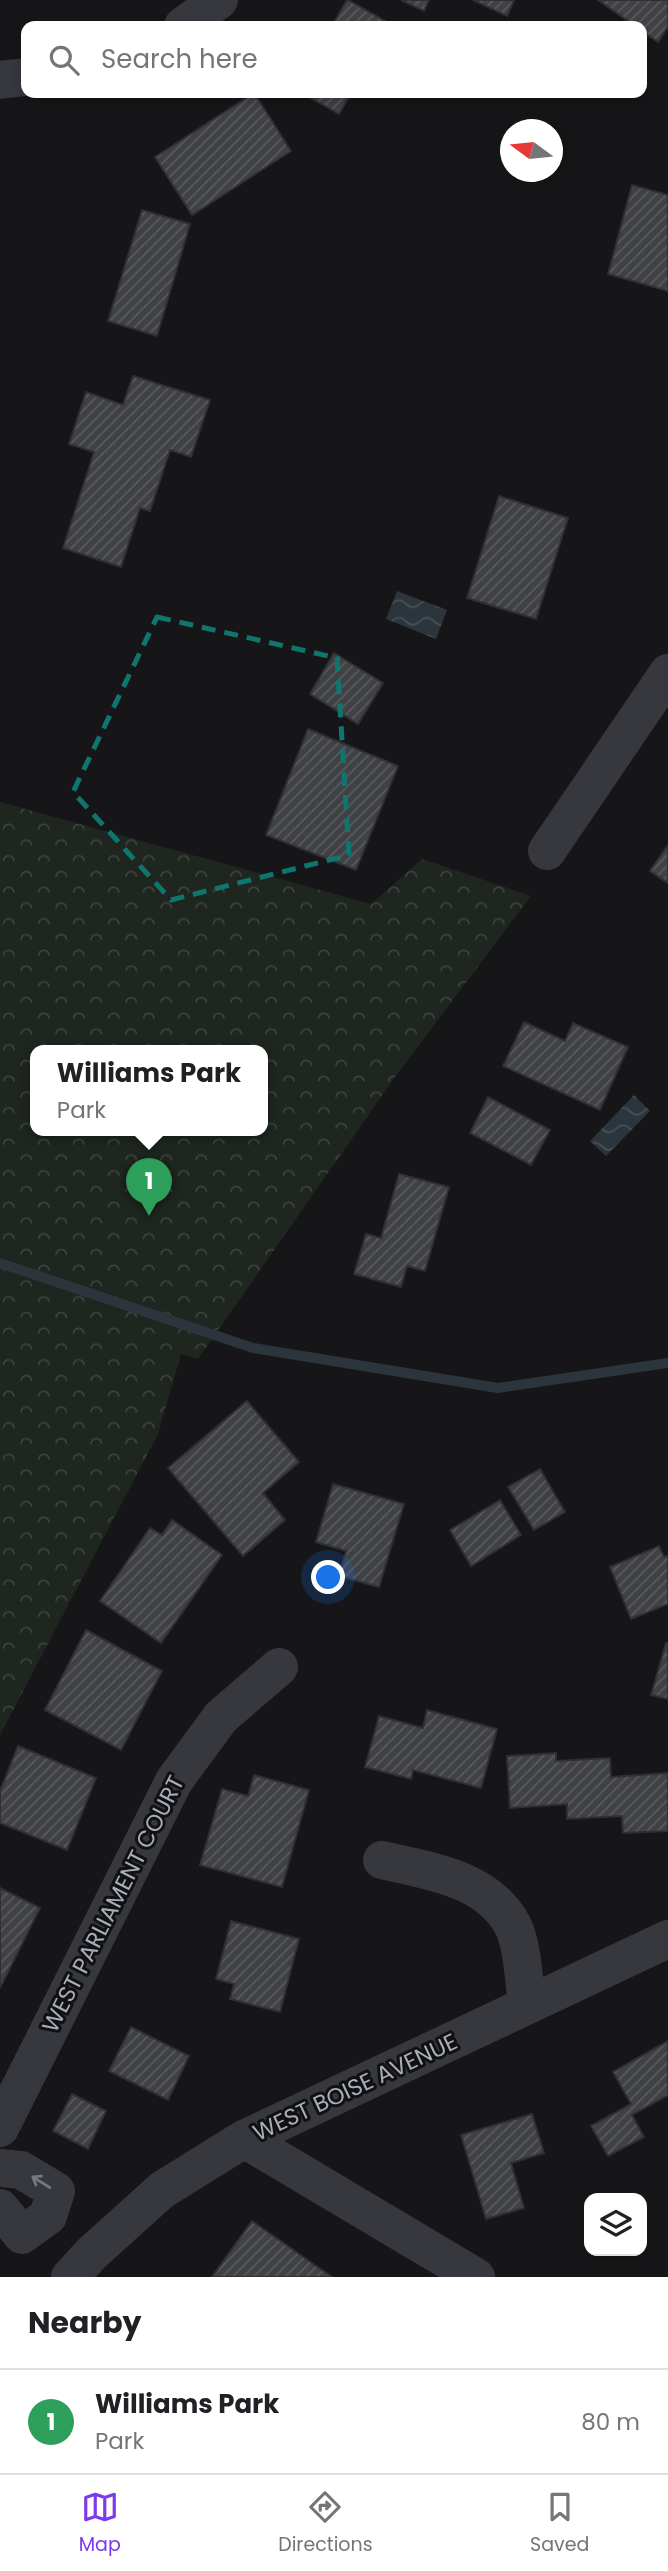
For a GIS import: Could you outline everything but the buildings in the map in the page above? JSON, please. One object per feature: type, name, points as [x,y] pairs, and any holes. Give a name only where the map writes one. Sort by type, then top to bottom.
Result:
[{"type":"street","points":[[190,21],[219,0]]},
{"type":"street","points":[[0,80],[21,78]]},
{"type":"street","points":[[547,851],[668,673]]},
{"type":"street","name":"WEST PARLIAMENT COURT","points":[[0,2128],[174,1780],[221,1717],[279,1667]]},
{"type":"street","points":[[382,1860],[440,1873],[467,1883],[498,1904],[514,1927],[527,2006]]},
{"type":"street","name":"WEST BOISE AVENUE","points":[[80,2265],[162,2190],[244,2139],[668,1939]]},
{"type":"street","points":[[244,2139],[476,2277]]},
{"type":"street","points":[[0,2168],[21,2170],[56,2191],[48,2216],[22,2235],[0,2208]]},
{"type":"street","points":[[48,2216],[80,2265]]},
{"type":"highlighted area","points":[[157,617],[337,658],[349,855],[171,900],[73,792]]},
{"type":"green space","points":[[0,802],[371,904],[422,859],[531,896],[395,1077],[198,1359],[181,1354],[158,1434],[0,1735]]},
{"type":"water","points":[[397,591],[447,610],[436,639],[386,619]]},
{"type":"water","points":[[634,1095],[650,1111],[606,1156],[590,1141]]},
{"type":"waterway","points":[[0,1263],[253,1348],[498,1388],[668,1363]]},
{"type":"place","name":"Williams Park","points":[[149,1216]]}]
